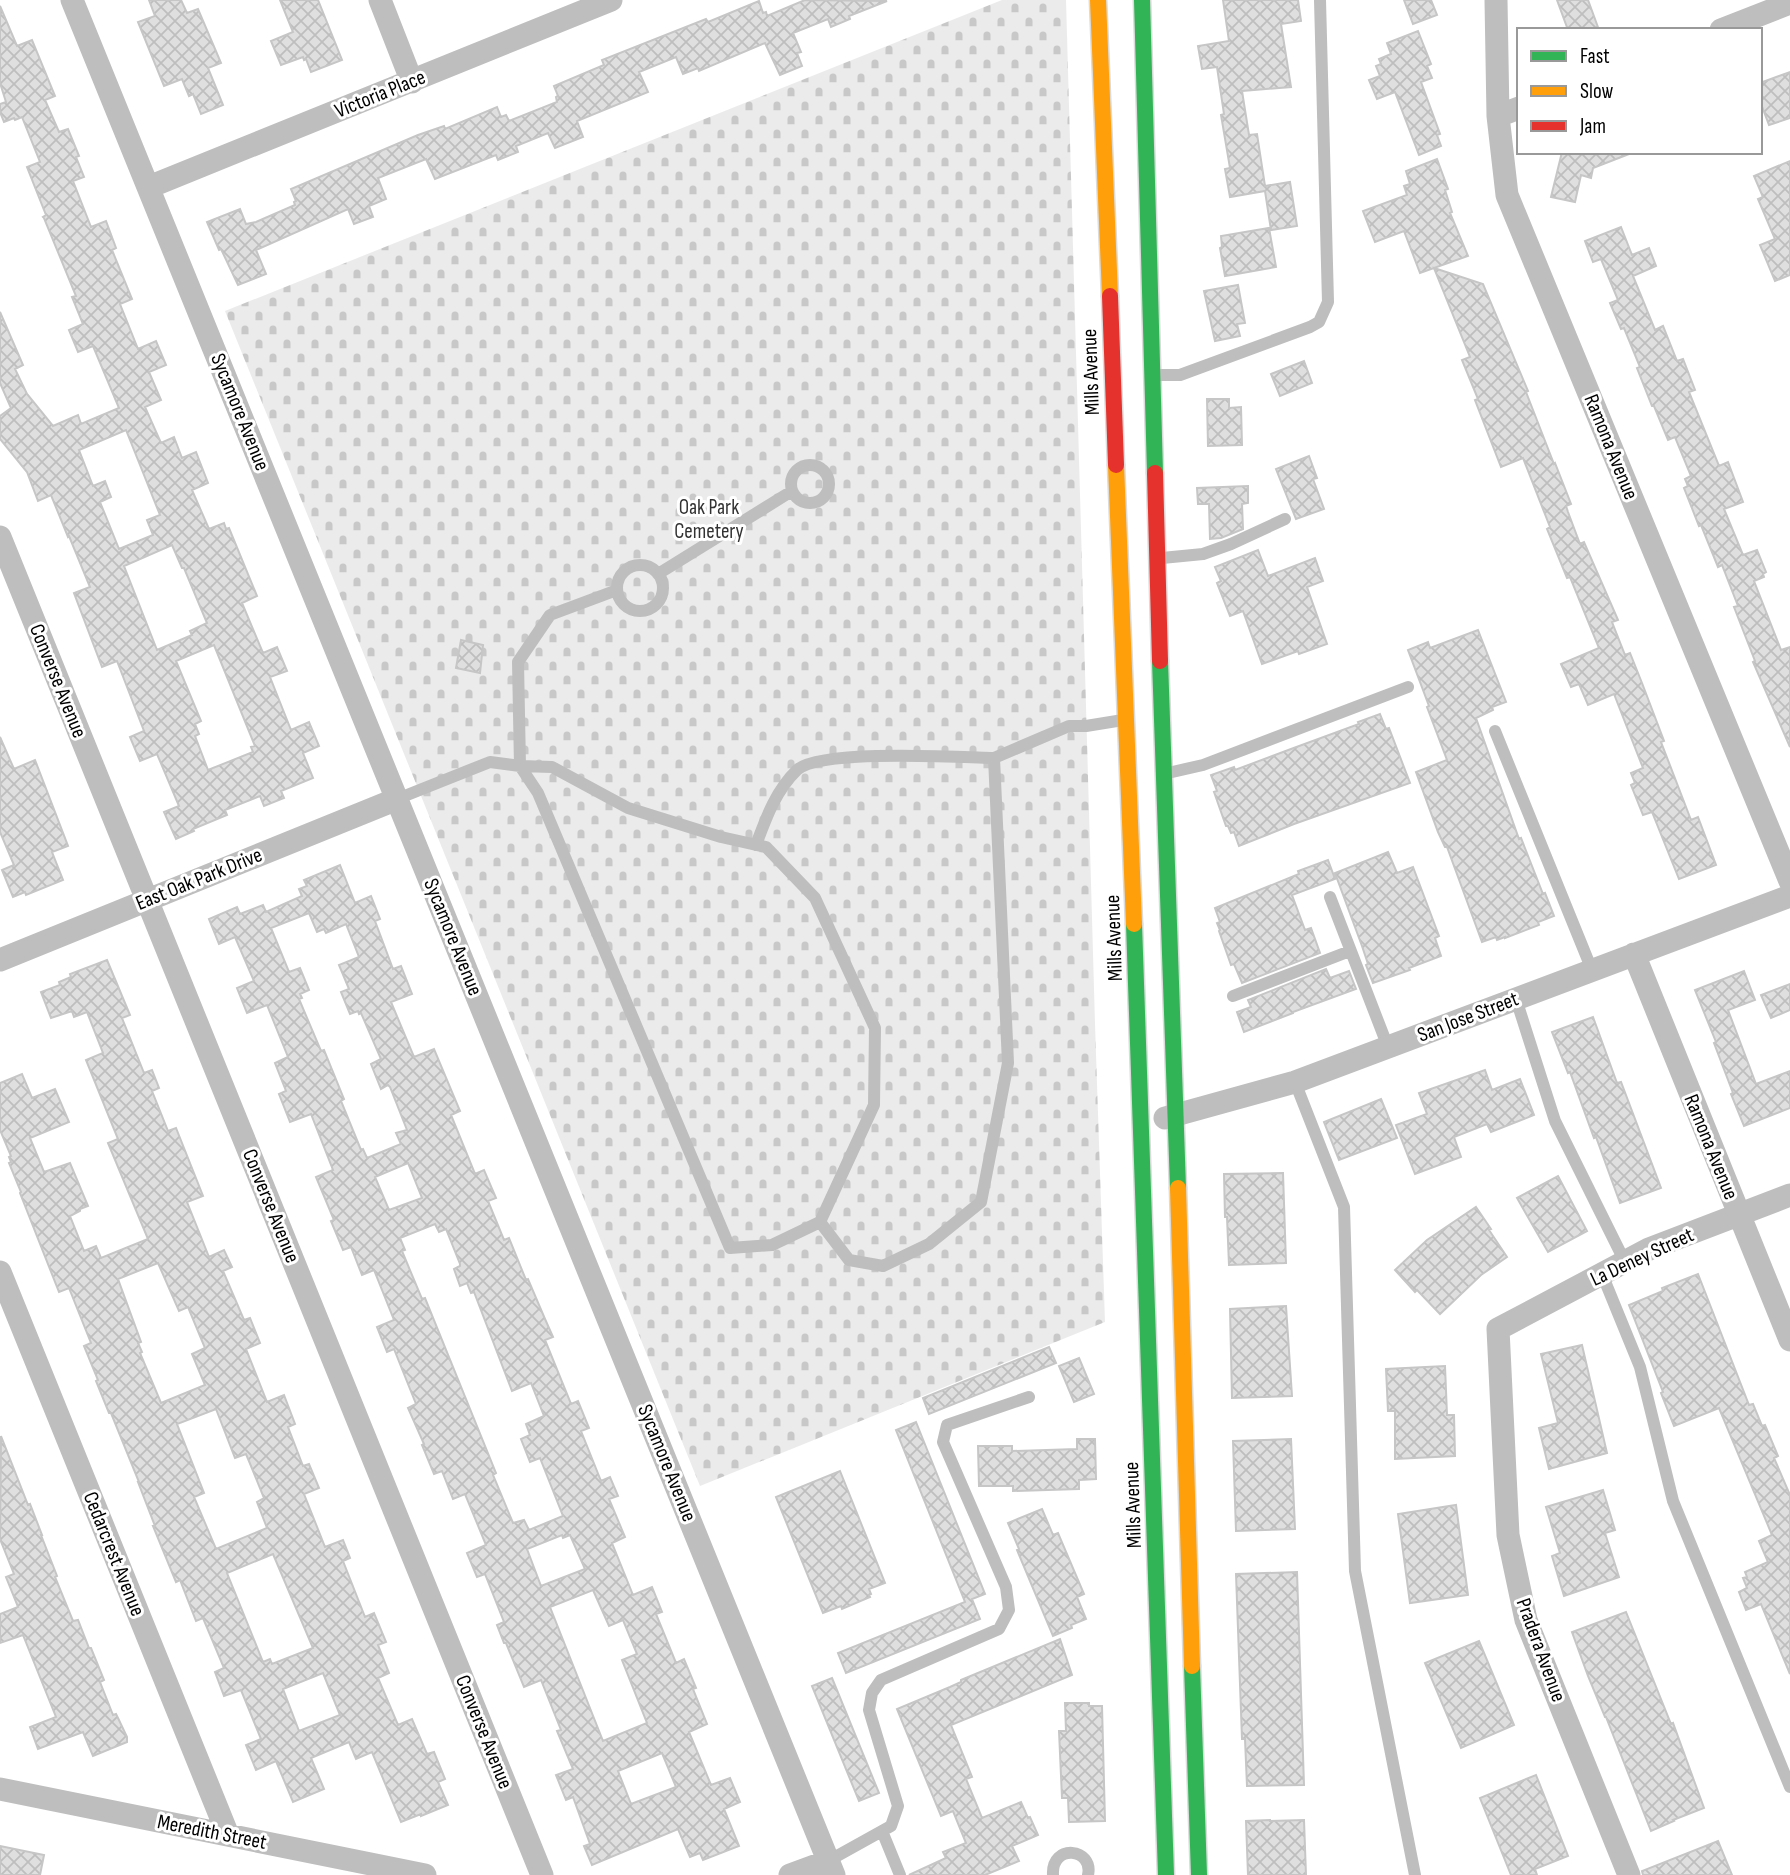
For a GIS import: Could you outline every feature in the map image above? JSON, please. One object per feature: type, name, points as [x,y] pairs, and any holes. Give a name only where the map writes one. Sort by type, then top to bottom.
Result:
[{"type":"main road","name":"Mills Avenue","points":[[1098,0],[1132,376],[1158,559],[1199,1875]]},
{"type":"main road","name":"Mills Avenue","points":[[1142,0],[1126,719],[1166,1875]]},
{"type":"street","name":"Sycamore Avenue","points":[[72,0],[831,1868]]},
{"type":"street","points":[[380,0],[412,82]]},
{"type":"street","name":"Victoria Place","points":[[149,187],[611,0]]},
{"type":"street","name":"Ramona Avenue","points":[[1496,0],[1508,112],[1507,195],[1790,881]]},
{"type":"street","points":[[1726,28],[1790,3]]},
{"type":"street","name":"Converse Avenue","points":[[0,537],[542,1875]]},
{"type":"street","name":"East Oak Park Drive","points":[[0,960],[397,799]]},
{"type":"street","name":"San Jose Street","points":[[1142,1125],[1295,1082],[1790,896]]},
{"type":"street","name":"Ramona Avenue","points":[[1634,954],[1790,1340]]},
{"type":"street","name":"La Deney Street","points":[[1498,1329],[1648,1250],[1790,1195]]},
{"type":"street","name":"Cedarcrest Avenue","points":[[0,1272],[228,1835]]},
{"type":"street","name":"Pradera Avenue","points":[[1498,1329],[1508,1535],[1526,1620],[1629,1875]]},
{"type":"street","name":"Meredith Street","points":[[0,1789],[228,1835],[388,1872],[425,1875]]},
{"type":"street","points":[[790,1875],[831,1868]]},
{"type":"lane","points":[[1132,376],[1180,375],[1202,368],[1311,327],[1319,322],[1324,314],[1328,302],[1328,277],[1320,0]]},
{"type":"lane","points":[[658,575],[792,491]]},
{"type":"lane","points":[[1158,559],[1203,554],[1285,519]]},
{"type":"lane","points":[[639,564],[653,568],[658,575],[662,580],[663,595],[655,607],[641,612],[626,609],[617,597],[616,582],[624,570],[639,564]]},
{"type":"lane","points":[[397,799],[490,762],[520,766],[552,767],[628,808],[766,847],[815,898],[875,1028],[874,1105],[820,1222],[772,1245],[730,1248],[538,793],[520,766],[519,662],[550,615],[617,590]]},
{"type":"lane","points":[[1164,774],[1203,765],[1408,688]]},
{"type":"lane","points":[[757,845],[772,803],[799,768],[829,758],[994,758],[1069,726],[1126,719]]},
{"type":"lane","points":[[1495,730],[1592,970]]},
{"type":"lane","points":[[820,1222],[849,1260],[883,1266],[929,1244],[981,1202],[1008,1063],[994,758]]},
{"type":"lane","points":[[1330,897],[1388,1047]]},
{"type":"lane","points":[[1233,996],[1350,951]]},
{"type":"lane","points":[[1516,999],[1555,1121],[1625,1262]]},
{"type":"lane","points":[[1295,1082],[1344,1207],[1355,1571],[1415,1875]]},
{"type":"lane","points":[[1602,1274],[1640,1367],[1673,1501],[1790,1787]]},
{"type":"lane","points":[[831,1868],[891,1826],[898,1806],[869,1710],[872,1693],[881,1680],[999,1629],[1009,1610],[1006,1587],[943,1442],[947,1425],[1029,1397]]},
{"type":"lane","points":[[882,1831],[900,1875]]},
{"type":"lane","points":[[1053,1875],[1055,1861],[1063,1854],[1075,1853],[1084,1859],[1089,1869],[1088,1875]]},
{"type":"green space","name":"Oak Park Cemetery","points":[[1002,0],[1066,0],[1105,1322],[700,1486],[225,311]]},
{"type":"building","points":[[149,0],[181,0],[187,13],[198,9],[221,63],[208,68],[223,105],[201,114],[193,94],[189,96],[182,79],[164,86],[138,22],[155,16]]},
{"type":"building","points":[[280,0],[318,0],[342,60],[311,72],[303,57],[281,65],[271,41],[293,32]]},
{"type":"building","points":[[805,0],[887,1],[849,16],[850,19],[831,27],[828,19],[793,33],[801,52],[797,53],[802,66],[780,75],[765,43],[699,71],[698,68],[683,74],[676,57],[639,72],[648,92],[577,121],[583,137],[555,148],[548,133],[516,146],[518,152],[498,160],[496,155],[435,179],[426,159],[378,178],[386,199],[369,206],[373,217],[354,224],[348,209],[256,250],[266,274],[238,285],[207,222],[240,209],[246,224],[256,222],[295,205],[291,189],[418,135],[444,126],[445,129],[497,107],[501,117],[506,115],[509,121],[557,102],[554,86],[604,65],[602,60],[759,1],[763,13],[766,12],[767,16]]},
{"type":"building","points":[[1223,0],[1298,0],[1301,21],[1281,24],[1291,87],[1242,91],[1249,135],[1257,134],[1265,186],[1290,182],[1297,226],[1271,230],[1265,191],[1230,197],[1225,169],[1230,168],[1221,115],[1224,114],[1217,67],[1202,69],[1198,46],[1229,41]]},
{"type":"building","points":[[1404,0],[1431,0],[1437,15],[1413,24]]},
{"type":"building","points":[[1557,0],[1588,0],[1598,28],[1567,28]]},
{"type":"building","points":[[0,6],[17,46],[32,40],[55,96],[45,100],[59,132],[68,129],[79,156],[76,157],[84,177],[73,181],[91,227],[106,221],[116,248],[112,250],[132,299],[120,304],[138,349],[156,341],[166,365],[149,372],[161,400],[145,407],[161,443],[174,437],[182,458],[196,452],[208,483],[192,490],[209,529],[224,523],[226,529],[229,528],[257,596],[242,603],[263,653],[277,647],[287,671],[270,677],[291,730],[309,722],[319,746],[303,753],[313,778],[281,791],[284,798],[264,806],[260,796],[225,810],[227,815],[176,839],[164,812],[179,806],[157,754],[140,761],[130,737],[144,731],[117,661],[102,667],[74,593],[90,587],[51,495],[38,501],[27,472],[0,439],[0,416],[11,408],[0,383],[0,312],[23,365],[15,369],[27,394],[53,426],[78,415],[81,424],[119,408],[93,346],[78,352],[69,330],[83,324],[72,297],[76,296],[43,217],[46,215],[27,167],[40,162],[22,117],[4,122],[0,104],[6,102],[0,83]],"holes":[[[126,430],[160,515],[147,520],[153,535],[119,549],[100,502],[111,497],[105,481],[93,486],[79,450]],[[172,545],[207,623],[190,631],[192,635],[157,650],[124,566]],[[214,645],[255,746],[251,747],[253,752],[208,770],[195,736],[199,734],[195,724],[201,721],[176,661]]]},
{"type":"building","points":[[1418,31],[1431,64],[1427,66],[1432,78],[1421,82],[1440,134],[1437,135],[1441,146],[1419,155],[1395,92],[1377,99],[1369,80],[1380,76],[1376,66],[1381,64],[1379,59],[1391,54],[1387,43]]},
{"type":"building","points":[[1790,72],[1790,118],[1769,125],[1762,106],[1762,82]]},
{"type":"building","points":[[1562,154],[1629,154],[1593,168],[1591,178],[1581,175],[1575,202],[1551,197]]},
{"type":"building","points":[[1437,159],[1448,189],[1445,190],[1452,212],[1450,213],[1468,256],[1420,273],[1404,231],[1375,242],[1363,211],[1407,195],[1404,186],[1410,184],[1406,171]]},
{"type":"building","points":[[1790,161],[1790,275],[1775,281],[1760,245],[1775,239],[1758,199],[1763,197],[1754,176]]},
{"type":"building","points":[[1621,227],[1632,255],[1649,248],[1656,266],[1633,276],[1655,330],[1663,326],[1677,361],[1683,359],[1695,390],[1689,392],[1719,466],[1728,462],[1743,502],[1724,509],[1743,555],[1757,550],[1766,572],[1764,577],[1754,581],[1781,650],[1790,647],[1790,747],[1753,662],[1755,661],[1734,607],[1738,606],[1722,565],[1718,567],[1684,488],[1688,486],[1685,479],[1691,476],[1675,437],[1668,440],[1652,406],[1637,368],[1640,367],[1610,303],[1618,300],[1601,259],[1593,262],[1585,241]]},
{"type":"building","points":[[1269,228],[1276,267],[1225,276],[1220,248],[1221,236]]},
{"type":"building","points":[[1434,268],[1483,284],[1571,504],[1566,506],[1580,544],[1584,542],[1618,620],[1612,622],[1625,655],[1630,653],[1642,683],[1691,820],[1698,817],[1716,865],[1679,879],[1652,812],[1643,815],[1631,785],[1635,783],[1631,773],[1643,768],[1614,694],[1588,705],[1579,684],[1571,687],[1561,664],[1599,648],[1547,529],[1550,527],[1523,458],[1501,467],[1462,360],[1470,357]]},
{"type":"building","points":[[1238,285],[1245,323],[1237,324],[1240,336],[1215,341],[1204,291]]},
{"type":"building","points":[[1304,361],[1312,383],[1280,396],[1271,374]]},
{"type":"building","points":[[1207,399],[1229,399],[1229,408],[1241,407],[1242,445],[1208,446]]},
{"type":"building","points":[[1309,456],[1317,478],[1313,479],[1324,509],[1296,519],[1276,469]]},
{"type":"building","points":[[1248,486],[1248,503],[1242,504],[1243,529],[1221,538],[1210,539],[1209,504],[1198,504],[1197,488]]},
{"type":"building","points":[[1258,550],[1268,576],[1315,558],[1323,581],[1307,587],[1327,644],[1262,664],[1243,611],[1230,616],[1217,583],[1221,581],[1215,567]]},
{"type":"building","points":[[1478,630],[1506,702],[1492,707],[1493,710],[1476,718],[1519,839],[1521,838],[1554,916],[1505,938],[1497,940],[1496,937],[1482,942],[1416,772],[1447,760],[1408,650],[1428,642],[1430,648]]},
{"type":"building","points":[[461,640],[483,645],[480,673],[456,668]]},
{"type":"building","points":[[1380,714],[1386,729],[1389,728],[1410,783],[1239,846],[1234,832],[1231,833],[1226,826],[1211,775],[1234,767],[1235,770]]},
{"type":"building","points":[[0,737],[14,769],[35,760],[68,846],[52,852],[63,880],[26,895],[25,892],[13,897],[2,870],[14,865],[0,832]]},
{"type":"building","points":[[1388,852],[1397,873],[1413,867],[1439,936],[1435,938],[1441,956],[1373,983],[1335,873]]},
{"type":"building","points":[[1328,860],[1335,879],[1292,895],[1305,930],[1311,928],[1320,953],[1242,983],[1234,964],[1231,965],[1219,931],[1217,923],[1220,922],[1215,908]]},
{"type":"building","points":[[340,865],[355,903],[371,896],[380,919],[375,921],[393,969],[401,966],[412,994],[391,1002],[414,1057],[434,1049],[460,1111],[451,1115],[475,1174],[484,1170],[496,1198],[488,1201],[504,1240],[509,1238],[553,1337],[545,1340],[571,1404],[578,1401],[589,1428],[581,1431],[601,1481],[610,1477],[618,1496],[609,1499],[625,1537],[612,1543],[633,1595],[652,1587],[662,1612],[656,1614],[676,1663],[684,1659],[707,1724],[689,1732],[711,1785],[730,1778],[740,1802],[724,1809],[739,1846],[703,1860],[700,1853],[690,1857],[678,1829],[592,1865],[584,1846],[590,1844],[573,1797],[566,1800],[556,1775],[573,1769],[557,1731],[561,1730],[541,1680],[524,1687],[504,1643],[497,1625],[504,1622],[485,1574],[477,1577],[467,1553],[486,1545],[465,1494],[453,1499],[442,1471],[434,1474],[408,1408],[416,1404],[394,1349],[387,1352],[377,1327],[394,1320],[374,1270],[362,1275],[351,1247],[343,1250],[331,1221],[334,1220],[316,1177],[333,1170],[311,1114],[290,1122],[279,1094],[286,1091],[275,1063],[288,1057],[267,1005],[247,1013],[237,988],[254,981],[235,937],[219,944],[209,919],[237,907],[240,914],[263,905],[266,912],[302,896],[299,889],[307,886],[304,880]],"holes":[[[309,913],[317,932],[324,929],[326,933],[346,924],[359,957],[339,965],[349,989],[341,992],[350,1014],[358,1011],[361,1013],[381,1059],[371,1064],[381,1089],[388,1085],[390,1087],[407,1130],[396,1133],[401,1144],[367,1158],[363,1149],[361,1150],[324,1050],[321,1051],[299,999],[302,998],[300,994],[309,990],[300,968],[289,972],[271,928]],[[408,1163],[422,1198],[389,1210],[375,1177]],[[435,1224],[439,1232],[446,1229],[460,1264],[454,1269],[460,1286],[467,1283],[471,1293],[474,1292],[512,1391],[531,1383],[544,1416],[526,1424],[530,1435],[521,1439],[530,1462],[540,1458],[563,1516],[529,1530],[524,1520],[513,1523],[493,1475],[496,1473],[425,1298],[422,1299],[402,1251],[405,1250],[400,1238]],[[562,1535],[563,1538],[570,1535],[585,1569],[541,1586],[527,1549]],[[593,1590],[609,1626],[623,1620],[637,1654],[622,1660],[647,1723],[603,1741],[550,1607]],[[662,1753],[676,1787],[631,1804],[618,1771]]]},
{"type":"building","points":[[107,960],[130,1015],[122,1018],[144,1073],[152,1070],[159,1088],[152,1091],[168,1131],[176,1128],[203,1196],[187,1202],[209,1257],[224,1250],[232,1267],[223,1271],[244,1320],[250,1318],[260,1343],[246,1349],[267,1402],[284,1395],[295,1424],[288,1427],[303,1466],[309,1464],[319,1488],[304,1494],[325,1547],[343,1540],[350,1558],[343,1561],[365,1617],[374,1613],[386,1642],[378,1645],[389,1673],[378,1678],[398,1725],[412,1719],[427,1754],[434,1752],[445,1779],[438,1782],[448,1805],[401,1822],[372,1752],[356,1759],[349,1742],[311,1758],[324,1789],[293,1802],[276,1761],[256,1770],[246,1745],[261,1739],[241,1690],[224,1696],[215,1672],[224,1668],[203,1618],[196,1621],[180,1580],[176,1582],[153,1526],[139,1482],[96,1381],[98,1380],[84,1346],[91,1343],[69,1288],[59,1292],[9,1163],[11,1156],[0,1130],[0,1083],[22,1074],[32,1098],[55,1089],[69,1122],[30,1138],[44,1172],[70,1163],[88,1206],[70,1216],[84,1251],[96,1246],[101,1258],[148,1239],[108,1143],[118,1139],[86,1060],[103,1053],[87,1012],[74,1017],[72,1011],[51,1018],[41,992],[60,985],[59,982],[71,977],[70,974]],"holes":[[[158,1263],[179,1311],[188,1307],[205,1348],[192,1354],[205,1385],[161,1403],[140,1353],[142,1352],[138,1343],[141,1342],[118,1279]],[[216,1409],[235,1458],[246,1454],[264,1498],[257,1502],[267,1528],[216,1549],[194,1497],[204,1493],[177,1424]],[[273,1554],[313,1648],[272,1664],[270,1659],[263,1662],[227,1573]],[[323,1673],[340,1715],[299,1731],[283,1689]]]},
{"type":"building","points":[[1326,969],[1330,978],[1349,971],[1356,989],[1244,1032],[1237,1012],[1251,1007],[1248,1000]]},
{"type":"building","points":[[1744,971],[1755,1000],[1728,1010],[1756,1084],[1790,1071],[1790,1108],[1744,1126],[1714,1043],[1716,1042],[1695,990]]},
{"type":"building","points":[[1790,984],[1790,1010],[1771,1018],[1761,995]]},
{"type":"building","points":[[1593,1017],[1661,1188],[1620,1203],[1552,1032]]},
{"type":"building","points":[[1485,1070],[1492,1090],[1520,1079],[1534,1115],[1491,1132],[1487,1124],[1454,1137],[1461,1157],[1415,1174],[1396,1125],[1427,1114],[1419,1093]]},
{"type":"building","points":[[1381,1099],[1397,1138],[1339,1160],[1324,1122]]},
{"type":"building","points":[[1283,1173],[1286,1263],[1229,1265],[1224,1174]]},
{"type":"building","points":[[1558,1176],[1587,1231],[1548,1252],[1517,1198]]},
{"type":"building","points":[[1476,1207],[1507,1257],[1481,1275],[1440,1314],[1395,1270],[1427,1240]]},
{"type":"building","points":[[1698,1274],[1749,1405],[1753,1404],[1762,1426],[1765,1425],[1778,1456],[1774,1458],[1790,1495],[1790,1674],[1761,1604],[1746,1610],[1739,1592],[1747,1588],[1743,1578],[1747,1577],[1745,1572],[1768,1562],[1759,1541],[1772,1535],[1719,1408],[1674,1426],[1629,1305]]},
{"type":"building","points":[[1286,1306],[1292,1396],[1232,1398],[1230,1309]]},
{"type":"building","points":[[1582,1345],[1607,1453],[1549,1469],[1539,1428],[1558,1423],[1541,1354]]},
{"type":"building","points":[[1049,1347],[1056,1363],[929,1414],[923,1398]]},
{"type":"building","points":[[1079,1358],[1094,1394],[1074,1402],[1059,1366]]},
{"type":"building","points":[[1445,1366],[1447,1415],[1454,1415],[1455,1456],[1395,1459],[1395,1411],[1388,1411],[1386,1369]]},
{"type":"building","points":[[916,1422],[985,1594],[972,1599],[980,1619],[846,1673],[838,1653],[965,1602],[896,1430]]},
{"type":"building","points":[[1,1436],[28,1505],[30,1504],[73,1621],[78,1620],[104,1680],[100,1682],[113,1715],[116,1714],[127,1737],[127,1742],[93,1756],[83,1732],[38,1749],[30,1727],[56,1717],[23,1635],[0,1643],[0,1614],[18,1607],[6,1577],[14,1574],[0,1539]]},
{"type":"building","points":[[1077,1439],[1095,1439],[1096,1479],[1079,1480],[1079,1489],[1013,1491],[1013,1486],[979,1486],[978,1446],[1012,1446],[1012,1451],[1077,1449]]},
{"type":"building","points":[[1291,1439],[1295,1529],[1236,1531],[1233,1441]]},
{"type":"building","points":[[840,1471],[885,1583],[869,1589],[870,1597],[842,1609],[841,1606],[823,1613],[776,1497]]},
{"type":"building","points":[[1603,1490],[1615,1530],[1605,1533],[1619,1577],[1564,1596],[1552,1556],[1560,1553],[1546,1507]]},
{"type":"building","points":[[1456,1505],[1468,1595],[1410,1603],[1398,1514]]},
{"type":"building","points":[[1042,1509],[1053,1535],[1058,1533],[1084,1594],[1077,1597],[1086,1619],[1053,1636],[1008,1523]]},
{"type":"building","points":[[1297,1572],[1304,1785],[1247,1786],[1245,1739],[1242,1739],[1236,1574]]},
{"type":"building","points":[[1626,1612],[1671,1724],[1673,1723],[1704,1808],[1651,1831],[1572,1632]]},
{"type":"building","points":[[1060,1639],[1072,1675],[951,1725],[972,1777],[966,1779],[982,1818],[1021,1802],[1038,1835],[1012,1846],[1019,1861],[985,1875],[909,1875],[946,1858],[943,1852],[966,1843],[953,1811],[941,1816],[897,1709]]},
{"type":"building","points":[[1479,1641],[1514,1725],[1461,1748],[1425,1663]]},
{"type":"building","points":[[832,1678],[879,1793],[859,1801],[812,1686]]},
{"type":"building","points":[[1065,1703],[1102,1706],[1105,1821],[1069,1822],[1068,1798],[1062,1798],[1059,1731],[1066,1731]]},
{"type":"building","points":[[1536,1775],[1568,1856],[1535,1869],[1537,1875],[1511,1875],[1480,1798]]},
{"type":"building","points":[[1304,1820],[1306,1875],[1248,1875],[1246,1821]]},
{"type":"building","points":[[1718,1841],[1732,1875],[1643,1875],[1642,1871]]},
{"type":"building","points":[[0,1846],[44,1855],[40,1875],[0,1875]]},
{"type":"traffic: fast","points":[[1142,0],[1155,473]]},
{"type":"traffic: fast","points":[[1160,661],[1178,1188]]},
{"type":"traffic: fast","points":[[1134,924],[1166,1875]]},
{"type":"traffic: fast","points":[[1192,1666],[1199,1875]]},
{"type":"traffic: slow","points":[[1098,0],[1110,296]]},
{"type":"traffic: slow","points":[[1116,465],[1134,924]]},
{"type":"traffic: slow","points":[[1178,1188],[1192,1666]]},
{"type":"traffic: jam","points":[[1110,296],[1116,465]]},
{"type":"traffic: jam","points":[[1155,473],[1160,661]]}]
